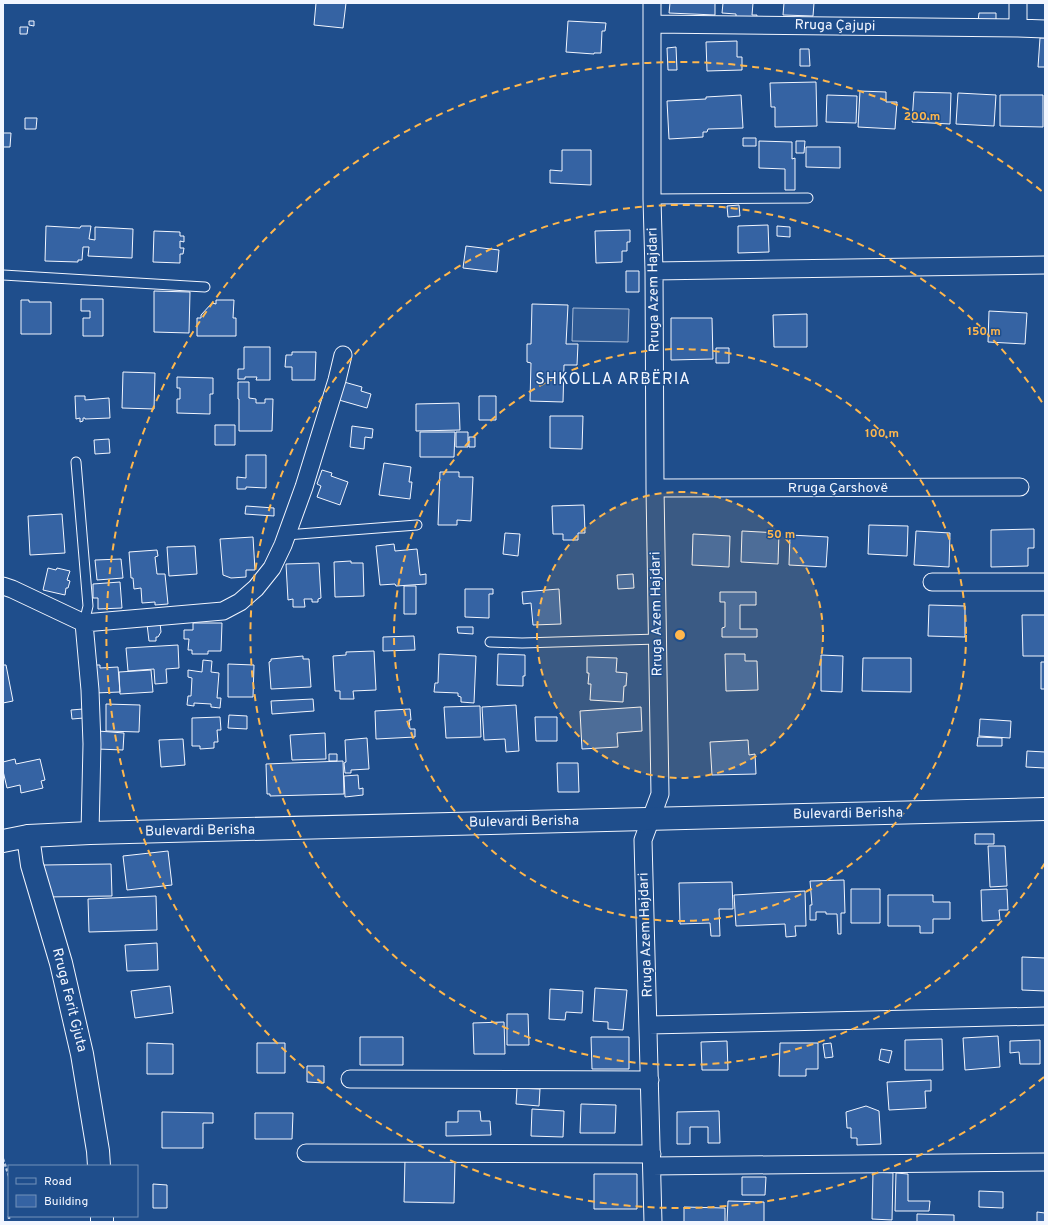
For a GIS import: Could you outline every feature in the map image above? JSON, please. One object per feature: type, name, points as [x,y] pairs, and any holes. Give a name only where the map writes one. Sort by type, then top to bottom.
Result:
[{"type":"main road","name":"Bulevardi Berisha","points":[[3,841],[28,836],[90,834],[1045,809]]},
{"type":"main road","points":[[3,827],[28,836]]},
{"type":"main road","name":"Rruga Ferit Gjuta","points":[[28,836],[32,865],[61,963],[82,1054],[99,1165]]},
{"type":"street","name":"Rruga Azem Hajdari","points":[[652,3],[652,199],[660,794],[643,840],[653,1222]]},
{"type":"street","points":[[1018,3],[1018,28]]},
{"type":"street","name":"Rruga Çajupi","points":[[652,24],[1045,29]]},
{"type":"street","points":[[654,271],[1045,265]]},
{"type":"street","points":[[3,586],[84,623],[223,611],[240,602],[256,588],[272,568],[286,535],[309,471],[337,380],[343,355]]},
{"type":"street","name":"Rruga Çarshovë","points":[[655,488],[1020,487]]},
{"type":"street","points":[[932,582],[1045,582]]},
{"type":"street","points":[[84,623],[90,690],[92,744],[90,834]]},
{"type":"street","points":[[648,1025],[1045,1016]]},
{"type":"street","points":[[350,1079],[650,1080]]},
{"type":"street","points":[[306,1153],[652,1160],[1045,1162]]},
{"type":"lane","points":[[652,199],[808,198]]},
{"type":"lane","points":[[3,276],[205,287]]},
{"type":"lane","points":[[76,462],[88,606],[84,623]]},
{"type":"lane","points":[[286,535],[417,525]]},
{"type":"lane","points":[[490,642],[522,644],[658,639]]},
{"type":"path","points":[[3,1159],[4,1168]]},
{"type":"shaded area","points":[[573,308],[629,309],[628,342],[572,341]]},
{"type":"building","points":[[316,3],[346,3],[343,28],[314,25]]},
{"type":"building","points":[[670,3],[715,3],[715,15],[669,13]]},
{"type":"building","points":[[723,3],[753,3],[752,15],[757,15],[756,22],[736,20],[736,14],[722,13]]},
{"type":"building","points":[[784,3],[814,3],[813,16],[783,15]]},
{"type":"building","points":[[979,13],[996,13],[996,21],[978,22]]},
{"type":"building","points":[[29,21],[34,21],[34,26],[29,25]]},
{"type":"building","points":[[568,21],[606,23],[605,31],[602,31],[601,53],[566,52]]},
{"type":"building","points":[[20,27],[28,27],[27,34],[20,34]]},
{"type":"building","points":[[1040,38],[1045,38],[1045,67],[1038,67]]},
{"type":"building","points":[[737,41],[737,57],[742,57],[742,70],[707,71],[706,42]]},
{"type":"building","points":[[676,47],[677,70],[668,70],[667,48]]},
{"type":"building","points":[[800,49],[809,49],[810,66],[800,66]]},
{"type":"building","points":[[816,82],[817,126],[775,127],[775,107],[771,107],[770,83]]},
{"type":"building","points":[[860,91],[886,92],[886,102],[897,102],[895,129],[858,127]]},
{"type":"building","points":[[914,92],[951,93],[950,124],[912,122]]},
{"type":"building","points":[[958,93],[996,95],[994,126],[956,124]]},
{"type":"building","points":[[741,95],[743,128],[708,129],[707,132],[703,132],[703,137],[669,139],[667,101]]},
{"type":"building","points":[[827,95],[857,96],[856,123],[826,122]]},
{"type":"building","points":[[1000,95],[1043,95],[1043,127],[1000,126]]},
{"type":"building","points":[[25,118],[37,118],[36,129],[25,129]]},
{"type":"building","points":[[3,133],[11,133],[10,147],[3,147]]},
{"type":"building","points":[[743,138],[756,138],[756,146],[743,146]]},
{"type":"building","points":[[759,141],[792,142],[792,159],[795,158],[795,190],[785,190],[785,169],[759,168]]},
{"type":"building","points":[[796,141],[805,141],[804,153],[796,153]]},
{"type":"building","points":[[806,147],[840,147],[840,168],[806,167]]},
{"type":"building","points":[[562,150],[591,150],[591,185],[550,183],[550,170],[562,171]]},
{"type":"building","points":[[739,205],[740,216],[728,217],[727,206]]},
{"type":"building","points":[[768,225],[769,252],[738,253],[738,226]]},
{"type":"building","points":[[46,226],[80,228],[81,226],[91,226],[89,239],[95,240],[95,227],[133,229],[132,258],[88,256],[89,247],[83,247],[82,260],[78,260],[78,262],[45,261]]},
{"type":"building","points":[[777,226],[790,227],[790,237],[777,236]]},
{"type":"building","points":[[630,230],[630,242],[627,242],[627,251],[622,251],[622,262],[596,263],[595,231]]},
{"type":"building","points":[[154,231],[180,232],[180,236],[184,236],[184,242],[180,241],[180,248],[184,248],[183,254],[180,254],[180,263],[153,262]]},
{"type":"building","points":[[466,246],[499,250],[497,272],[463,268]]},
{"type":"building","points":[[626,271],[639,271],[639,292],[626,292]]},
{"type":"building","points":[[154,291],[190,292],[189,333],[154,332]]},
{"type":"building","points":[[81,299],[103,299],[103,336],[83,336],[83,318],[90,318],[90,311],[81,311]]},
{"type":"building","points":[[21,300],[29,300],[29,302],[51,302],[51,334],[21,334]]},
{"type":"building","points":[[216,300],[234,300],[233,318],[236,318],[236,336],[197,336],[197,318],[201,318],[201,315],[212,303],[216,304]]},
{"type":"building","points":[[532,304],[568,305],[566,344],[578,344],[577,365],[564,365],[563,402],[530,401],[531,363],[527,362],[527,344],[531,344]]},
{"type":"building","points":[[989,311],[1027,313],[1025,344],[988,342]]},
{"type":"building","points":[[807,314],[807,347],[774,347],[773,315]]},
{"type":"building","points":[[671,318],[712,318],[713,359],[671,360]]},
{"type":"building","points":[[244,347],[270,347],[270,380],[256,380],[257,377],[245,377],[245,379],[238,379],[238,369],[244,369]]},
{"type":"building","points":[[716,348],[729,348],[729,363],[716,363]]},
{"type":"building","points":[[292,352],[316,352],[315,380],[292,380],[292,367],[285,367],[286,355],[292,355]]},
{"type":"building","points":[[123,372],[155,373],[154,409],[122,408]]},
{"type":"building","points":[[177,377],[213,378],[213,394],[210,394],[210,414],[177,413],[177,399],[180,399],[180,388],[177,388]]},
{"type":"building","points":[[238,382],[249,382],[249,398],[256,399],[256,403],[265,403],[265,399],[273,399],[272,431],[239,431]]},
{"type":"building","points":[[344,382],[362,387],[361,391],[371,394],[367,408],[339,400]]},
{"type":"building","points":[[75,396],[85,396],[85,400],[109,398],[110,418],[83,418],[83,421],[80,422],[80,418],[76,419]]},
{"type":"building","points":[[479,396],[496,396],[496,420],[479,420]]},
{"type":"building","points":[[459,403],[460,430],[416,431],[416,404]]},
{"type":"building","points":[[550,416],[583,416],[582,449],[550,448]]},
{"type":"building","points":[[215,425],[235,425],[235,445],[215,445]]},
{"type":"building","points":[[352,426],[373,429],[372,438],[365,437],[364,449],[350,447]]},
{"type":"building","points":[[420,432],[455,432],[454,457],[420,457]]},
{"type":"building","points":[[456,432],[468,432],[468,447],[456,447]]},
{"type":"building","points":[[469,437],[475,437],[475,447],[469,447]]},
{"type":"building","points":[[109,439],[110,453],[95,454],[94,440]]},
{"type":"building","points":[[246,455],[266,455],[266,488],[246,487],[246,489],[237,489],[237,477],[246,478]]},
{"type":"building","points":[[384,463],[411,467],[409,482],[412,482],[410,499],[379,495]]},
{"type":"building","points":[[322,470],[332,473],[331,476],[348,482],[340,505],[317,497],[321,486],[317,484]]},
{"type":"building","points":[[440,472],[459,472],[459,477],[473,477],[471,521],[457,520],[457,525],[438,525]]},
{"type":"building","points":[[584,505],[585,533],[578,533],[578,540],[563,540],[563,534],[553,534],[552,506]]},
{"type":"building","points":[[246,506],[274,508],[274,516],[245,514]]},
{"type":"building","points":[[62,514],[65,553],[30,555],[28,516]]},
{"type":"building","points":[[869,525],[908,526],[907,556],[868,554]]},
{"type":"building","points":[[1034,529],[1034,548],[1028,548],[1028,566],[991,567],[991,530]]},
{"type":"building","points":[[742,531],[779,533],[778,564],[741,562]]},
{"type":"building","points":[[916,531],[950,533],[949,567],[914,565]]},
{"type":"building","points":[[505,533],[520,534],[518,556],[503,554]]},
{"type":"building","points":[[693,534],[730,536],[729,567],[692,565]]},
{"type":"building","points":[[790,535],[828,537],[826,567],[789,565]]},
{"type":"building","points":[[253,537],[255,570],[246,570],[246,577],[231,578],[223,575],[220,539]]},
{"type":"building","points":[[394,544],[395,551],[417,549],[420,575],[426,574],[426,584],[396,586],[395,584],[380,585],[376,546]]},
{"type":"building","points":[[195,546],[197,574],[169,576],[167,547]]},
{"type":"building","points":[[157,550],[158,556],[155,557],[157,574],[165,574],[168,604],[155,605],[155,602],[142,603],[141,588],[134,589],[133,578],[131,578],[129,552]]},
{"type":"building","points":[[121,559],[123,578],[97,580],[95,560]]},
{"type":"building","points":[[351,561],[351,563],[363,563],[364,596],[335,597],[334,562]]},
{"type":"building","points":[[319,563],[321,598],[318,599],[318,602],[312,602],[312,599],[304,599],[305,607],[293,607],[293,599],[288,600],[286,564]]},
{"type":"building","points":[[48,568],[56,570],[57,568],[70,571],[67,580],[70,581],[68,588],[66,588],[65,595],[43,590]]},
{"type":"building","points":[[633,574],[634,588],[618,589],[617,575]]},
{"type":"building","points":[[120,582],[122,608],[98,609],[98,598],[93,598],[93,584]]},
{"type":"building","points":[[404,586],[416,586],[416,614],[404,614]]},
{"type":"building","points":[[465,589],[493,589],[493,594],[489,594],[489,618],[465,617]]},
{"type":"building","points":[[559,589],[561,624],[533,625],[531,603],[523,604],[522,592]]},
{"type":"building","points":[[720,592],[756,592],[756,605],[740,605],[740,629],[757,629],[757,637],[722,637],[722,628],[725,627],[725,602],[720,602]]},
{"type":"building","points":[[929,605],[965,606],[965,637],[928,636]]},
{"type":"building","points":[[1022,615],[1045,615],[1045,656],[1023,656]]},
{"type":"building","points":[[160,623],[161,632],[158,637],[156,637],[156,641],[149,641],[147,624]]},
{"type":"building","points":[[193,623],[222,623],[221,651],[208,651],[208,654],[192,654],[192,650],[188,650],[189,639],[184,639],[184,630],[193,630]]},
{"type":"building","points":[[457,627],[473,627],[473,634],[458,633]]},
{"type":"building","points":[[414,636],[415,650],[383,651],[383,637]]},
{"type":"building","points":[[178,645],[179,668],[166,669],[167,683],[155,684],[154,669],[128,671],[126,648]]},
{"type":"building","points":[[374,651],[376,690],[353,691],[354,699],[340,699],[340,691],[335,691],[333,656],[346,655],[346,652]]},
{"type":"building","points":[[439,654],[476,656],[474,703],[461,702],[461,697],[458,696],[458,693],[434,692],[435,683],[438,683]]},
{"type":"building","points":[[498,654],[525,655],[525,676],[523,676],[523,686],[497,685]]},
{"type":"building","points":[[725,654],[745,654],[745,661],[757,661],[758,690],[726,691]]},
{"type":"building","points":[[821,655],[843,656],[842,692],[821,691]]},
{"type":"building","points":[[303,656],[303,659],[309,659],[311,687],[271,689],[269,662],[271,659]]},
{"type":"building","points":[[587,657],[617,658],[616,672],[627,673],[623,702],[590,700],[591,684],[588,684],[589,673],[587,673]]},
{"type":"building","points":[[863,658],[911,658],[911,692],[862,691]]},
{"type":"building","points":[[203,660],[212,661],[211,672],[219,673],[217,698],[221,698],[220,708],[211,707],[211,704],[194,703],[194,706],[187,705],[188,696],[191,696],[192,678],[188,677],[188,670],[202,672]]},
{"type":"building","points":[[1041,662],[1045,662],[1045,689],[1041,689]]},
{"type":"building","points":[[228,664],[254,665],[253,697],[228,697]]},
{"type":"building","points":[[3,665],[6,665],[13,701],[3,703]]},
{"type":"building","points":[[93,665],[100,665],[100,668],[118,667],[120,692],[95,693]]},
{"type":"building","points":[[151,670],[153,692],[120,694],[119,672]]},
{"type":"building","points":[[313,699],[314,711],[272,714],[271,701]]},
{"type":"building","points":[[106,704],[140,705],[139,732],[106,731]]},
{"type":"building","points":[[516,705],[519,751],[506,752],[505,739],[484,740],[482,707]]},
{"type":"building","points":[[480,706],[481,737],[446,738],[444,707]]},
{"type":"building","points":[[641,707],[642,731],[617,733],[618,747],[582,749],[580,711]]},
{"type":"building","points":[[83,709],[84,718],[72,719],[71,710]]},
{"type":"building","points":[[410,709],[410,729],[415,729],[415,737],[376,739],[375,711]]},
{"type":"building","points":[[229,715],[247,716],[247,729],[228,728]]},
{"type":"building","points":[[220,717],[221,730],[217,730],[218,742],[214,742],[214,748],[200,749],[200,746],[192,746],[192,718]]},
{"type":"building","points":[[535,717],[557,717],[557,741],[536,741]]},
{"type":"building","points":[[980,719],[1011,721],[1010,738],[979,736]]},
{"type":"building","points":[[98,731],[124,733],[123,750],[97,749]]},
{"type":"building","points":[[325,733],[326,759],[292,760],[290,735]]},
{"type":"building","points":[[978,737],[1002,738],[1002,746],[977,746]]},
{"type":"building","points":[[367,738],[369,769],[351,770],[351,773],[345,773],[345,740]]},
{"type":"building","points":[[183,739],[185,765],[161,767],[159,740]]},
{"type":"building","points":[[748,740],[749,755],[755,754],[756,774],[712,775],[710,742]]},
{"type":"building","points":[[1027,751],[1045,752],[1045,768],[1026,767]]},
{"type":"building","points":[[329,754],[337,754],[337,761],[329,761]]},
{"type":"building","points":[[15,759],[16,764],[40,759],[45,780],[41,781],[43,788],[21,793],[20,785],[7,788],[3,771],[3,762]]},
{"type":"building","points":[[343,761],[344,794],[270,796],[270,794],[267,794],[266,764]]},
{"type":"building","points":[[557,763],[578,763],[579,792],[558,792]]},
{"type":"building","points":[[358,775],[359,789],[363,788],[363,795],[345,797],[344,776]]},
{"type":"building","points":[[975,834],[994,834],[994,844],[975,844]]},
{"type":"building","points":[[988,846],[1005,846],[1007,886],[990,887]]},
{"type":"building","points":[[168,851],[172,885],[127,890],[123,856]]},
{"type":"building","points":[[111,864],[112,896],[45,897],[44,865]]},
{"type":"building","points":[[844,880],[845,913],[841,913],[841,934],[838,934],[837,914],[816,912],[816,920],[810,920],[810,905],[812,905],[810,881]]},
{"type":"building","points":[[732,882],[733,909],[719,909],[720,936],[711,936],[710,923],[680,924],[679,883]]},
{"type":"building","points":[[851,889],[880,889],[880,923],[851,923]]},
{"type":"building","points":[[1007,889],[1008,910],[999,910],[1000,920],[982,921],[981,890]]},
{"type":"building","points":[[805,891],[806,926],[795,926],[796,936],[786,937],[785,924],[736,926],[734,895]]},
{"type":"building","points":[[888,895],[933,895],[933,902],[950,902],[950,919],[933,919],[933,933],[920,933],[920,926],[888,926]]},
{"type":"building","points":[[156,896],[157,930],[89,932],[88,899]]},
{"type":"building","points":[[157,943],[158,970],[127,971],[125,945]]},
{"type":"building","points":[[1022,957],[1045,958],[1045,991],[1022,990]]},
{"type":"building","points":[[170,986],[173,1013],[135,1018],[131,991]]},
{"type":"building","points":[[595,988],[627,990],[623,1030],[608,1029],[608,1022],[593,1021]]},
{"type":"building","points":[[550,989],[583,991],[582,1013],[566,1012],[565,1020],[549,1019]]},
{"type":"building","points":[[507,1014],[528,1014],[529,1045],[507,1045]]},
{"type":"building","points":[[504,1022],[505,1054],[474,1054],[473,1023]]},
{"type":"building","points":[[998,1036],[1000,1067],[965,1070],[963,1038]]},
{"type":"building","points":[[360,1037],[403,1037],[403,1065],[360,1065]]},
{"type":"building","points":[[591,1037],[629,1037],[629,1069],[592,1069]]},
{"type":"building","points":[[942,1039],[943,1070],[905,1070],[905,1040]]},
{"type":"building","points":[[1040,1040],[1040,1064],[1020,1064],[1019,1052],[1010,1053],[1010,1041]]},
{"type":"building","points":[[727,1041],[728,1070],[702,1070],[701,1042]]},
{"type":"building","points":[[147,1043],[173,1044],[173,1074],[147,1074]]},
{"type":"building","points":[[257,1043],[285,1043],[285,1073],[257,1073]]},
{"type":"building","points":[[780,1043],[818,1043],[818,1069],[806,1069],[806,1076],[779,1076]]},
{"type":"building","points":[[831,1043],[833,1057],[825,1058],[823,1044]]},
{"type":"building","points":[[881,1049],[892,1051],[889,1063],[879,1060]]},
{"type":"building","points":[[307,1066],[324,1066],[324,1083],[307,1082]]},
{"type":"building","points":[[931,1080],[931,1091],[925,1091],[926,1108],[889,1110],[887,1082]]},
{"type":"building","points":[[517,1088],[540,1089],[539,1106],[516,1104]]},
{"type":"building","points":[[581,1104],[616,1105],[615,1133],[580,1133]]},
{"type":"building","points":[[866,1106],[879,1111],[881,1144],[857,1145],[857,1138],[851,1138],[851,1128],[847,1128],[846,1112]]},
{"type":"building","points":[[532,1109],[564,1111],[563,1137],[531,1136]]},
{"type":"building","points":[[458,1111],[480,1111],[481,1121],[490,1121],[491,1135],[446,1136],[446,1122],[458,1122]]},
{"type":"building","points":[[719,1111],[720,1143],[708,1143],[708,1127],[690,1127],[690,1144],[677,1144],[677,1112]]},
{"type":"building","points":[[162,1112],[213,1113],[213,1123],[203,1123],[203,1148],[162,1148]]},
{"type":"building","points":[[255,1113],[293,1113],[292,1139],[255,1139]]},
{"type":"building","points":[[405,1159],[455,1161],[454,1203],[404,1202]]},
{"type":"building","points":[[873,1172],[893,1173],[892,1220],[872,1219]]},
{"type":"building","points":[[896,1173],[908,1174],[908,1201],[930,1201],[929,1211],[895,1211]]},
{"type":"building","points":[[594,1174],[637,1174],[637,1209],[594,1209]]},
{"type":"building","points":[[742,1177],[766,1177],[765,1195],[742,1195]]},
{"type":"building","points":[[153,1184],[167,1185],[167,1208],[153,1208]]},
{"type":"building","points":[[979,1191],[1003,1192],[1003,1208],[979,1207]]},
{"type":"building","points":[[728,1201],[764,1202],[764,1222],[727,1222]]},
{"type":"building","points":[[684,1207],[725,1208],[725,1222],[684,1222]]},
{"type":"building","points":[[1037,1212],[1045,1213],[1045,1222],[1037,1222]]},
{"type":"building","points":[[917,1214],[954,1215],[954,1222],[917,1222]]},
{"type":"district","name":"SHKOLLA ARBËRIA","points":[[613,380]]}]
